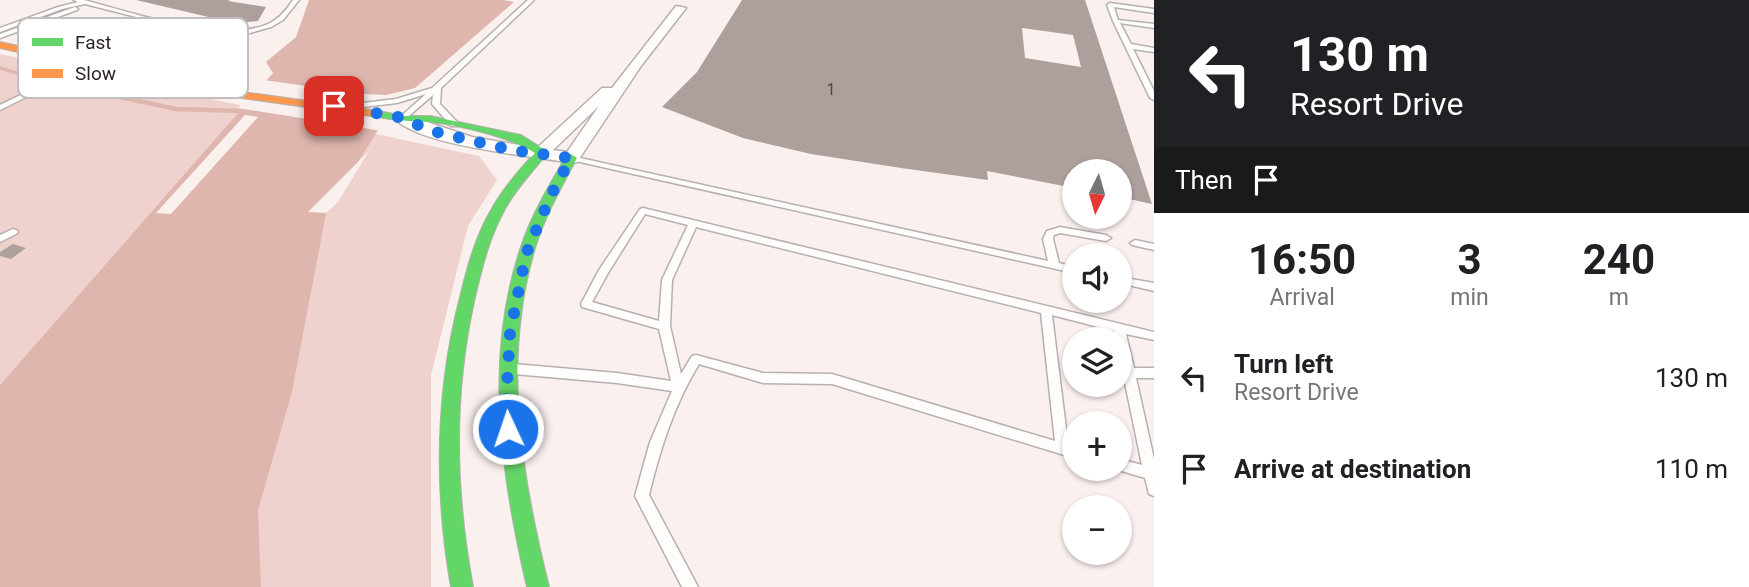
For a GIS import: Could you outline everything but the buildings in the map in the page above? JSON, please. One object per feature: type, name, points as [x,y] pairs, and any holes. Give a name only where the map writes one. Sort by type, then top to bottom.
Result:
[{"type":"street","points":[[538,587],[512,481],[506,404],[510,333],[526,254],[551,195],[571,158],[636,64],[680,8]]},
{"type":"street","points":[[0,47],[18,50]]},
{"type":"street","points":[[461,587],[450,517],[447,453],[450,391],[465,302],[493,217],[523,172],[636,64]]},
{"type":"street","points":[[248,95],[454,124],[542,152],[571,158]]},
{"type":"street","points":[[404,118],[428,130],[516,144]]},
{"type":"lane","points":[[77,0],[152,18]]},
{"type":"lane","points":[[248,32],[269,26],[280,19],[296,0]]},
{"type":"lane","points":[[33,18],[88,1]]},
{"type":"lane","points":[[52,18],[72,11],[88,1]]},
{"type":"lane","points":[[404,118],[530,1]]},
{"type":"lane","points":[[1154,11],[1110,5],[1154,98]]},
{"type":"lane","points":[[1116,21],[1154,26]]},
{"type":"lane","points":[[0,30],[18,23]]},
{"type":"lane","points":[[0,36],[18,30]]},
{"type":"lane","points":[[1129,46],[1154,50]]},
{"type":"lane","points":[[334,106],[397,101],[437,87]]},
{"type":"lane","points":[[437,87],[436,104],[454,124]]},
{"type":"lane","points":[[0,108],[20,98]]},
{"type":"lane","points":[[571,158],[1062,267]]},
{"type":"lane","points":[[664,326],[586,304],[603,272],[643,211],[1115,327]]},
{"type":"lane","points":[[678,387],[664,326],[667,280],[693,223]]},
{"type":"lane","points":[[1054,265],[1048,239],[1050,233],[1060,230],[1106,238]]},
{"type":"lane","points":[[0,240],[12,232]]},
{"type":"lane","points":[[1135,243],[1154,247]]},
{"type":"lane","points":[[1132,282],[1154,287]]},
{"type":"lane","points":[[1046,310],[1062,413]]},
{"type":"lane","points":[[1132,331],[1154,336]]},
{"type":"lane","points":[[690,587],[642,496],[652,449],[678,387],[696,359],[763,378],[832,379],[1062,449]]},
{"type":"lane","points":[[508,369],[617,378],[678,387]]},
{"type":"lane","points":[[1132,373],[1154,373]]},
{"type":"lane","points":[[1132,382],[1148,433],[1154,489]]},
{"type":"lane","points":[[1132,468],[1151,474]]},
{"type":"shaded area","points":[[309,0],[514,2],[392,108],[326,213],[292,392],[258,510],[261,587],[0,587],[0,385],[273,73],[266,62],[296,37]]},
{"type":"shaded area","points":[[0,54],[18,58],[18,98],[207,98],[479,156],[497,180],[468,226],[431,375],[431,587],[0,587]]},
{"type":"pier","points":[[517,0],[517,5],[395,111],[382,131],[238,108],[263,80],[386,95],[419,87]]},
{"type":"pier","points":[[245,115],[258,117],[171,214],[156,213]]},
{"type":"pier","points":[[369,151],[338,202],[326,213],[308,212]]},
{"type":"waterway","points":[[0,68],[18,73]]},
{"type":"waterway","points":[[124,98],[176,109],[240,111]]},
{"type":"traffic: fast","points":[[379,114],[403,119],[430,119],[521,139],[542,152],[508,193],[492,221],[479,256],[460,328],[450,402],[448,476],[455,550],[462,587]]},
{"type":"traffic: fast","points":[[538,587],[519,502],[513,459],[508,373],[511,330],[529,245],[543,211],[571,158]]},
{"type":"traffic: slow","points":[[0,45],[18,49]]},
{"type":"traffic: slow","points":[[248,96],[379,114]]},
{"type":"route","points":[[334,106],[404,118],[428,130],[511,150],[542,152],[571,158],[551,195],[526,254],[510,333],[506,404],[508,429]]}]
